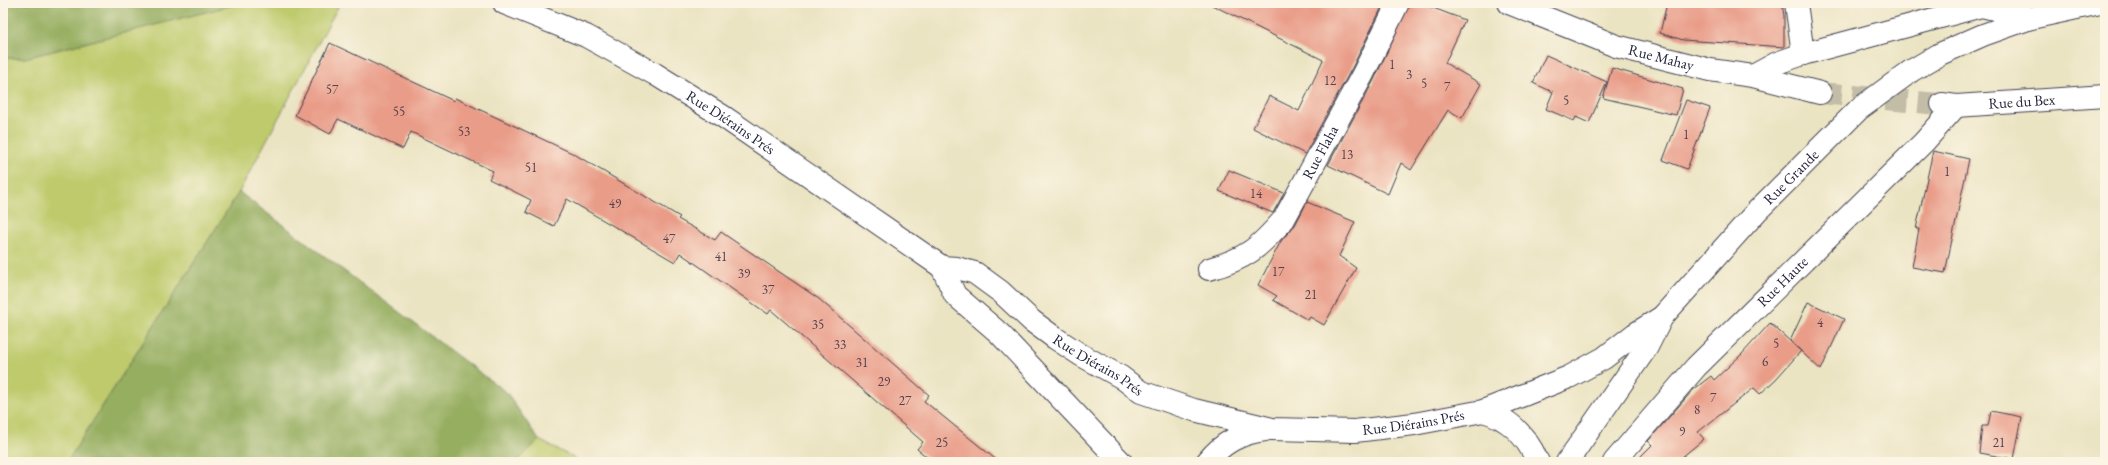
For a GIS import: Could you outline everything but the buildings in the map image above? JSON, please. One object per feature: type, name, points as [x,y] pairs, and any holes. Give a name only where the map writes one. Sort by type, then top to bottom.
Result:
[{"type":"street","name":"Rue Diérains Prés","points":[[504,3],[586,36],[655,74],[724,117],[942,268],[955,295],[1004,337],[1121,462]]},
{"type":"street","name":"Rue Flaha","points":[[1208,269],[1231,263],[1249,254],[1267,238],[1284,219],[1363,74],[1398,3]]},
{"type":"street","name":"Rue Mahay","points":[[1509,3],[1616,46],[1710,70],[1753,76],[1820,93]]},
{"type":"street","points":[[1796,3],[1803,54]]},
{"type":"street","name":"Rue Grande","points":[[1567,462],[1643,353],[1662,317],[1757,211],[1859,109],[1898,80],[1940,54],[1983,35],[2031,18],[2100,3]]},
{"type":"street","points":[[1753,76],[1777,63],[1803,54],[1982,6],[2031,18]]},
{"type":"street","name":"Rue du Bex","points":[[1947,105],[2105,96]]},
{"type":"street","name":"Rue Haute","points":[[1614,462],[1696,367],[1924,142],[1947,105]]},
{"type":"street","name":"Rue Diérains Prés","points":[[942,268],[957,268],[975,273],[1002,292],[1032,321],[1055,338],[1081,355],[1121,377],[1142,392],[1194,410],[1272,429]]},
{"type":"street","name":"Rue Diérains Prés","points":[[1207,462],[1234,438],[1250,432],[1272,429],[1355,431],[1414,424],[1483,411],[1569,377],[1604,358],[1635,334],[1662,317]]},
{"type":"street","name":"Rue Diérains Prés","points":[[1483,411],[1496,414],[1524,436],[1538,462]]},
{"type":"green space","points":[[3,3],[241,3],[25,58],[3,58]]},
{"type":"green space","points":[[241,3],[340,3],[239,192],[67,462],[3,462],[3,58],[25,58]]},
{"type":"green space","points":[[239,192],[507,393],[539,440],[516,462],[67,462]]},
{"type":"green space","points":[[539,440],[582,462],[516,462]]},
{"type":"tunnel","points":[[1820,93],[1939,104]]}]
